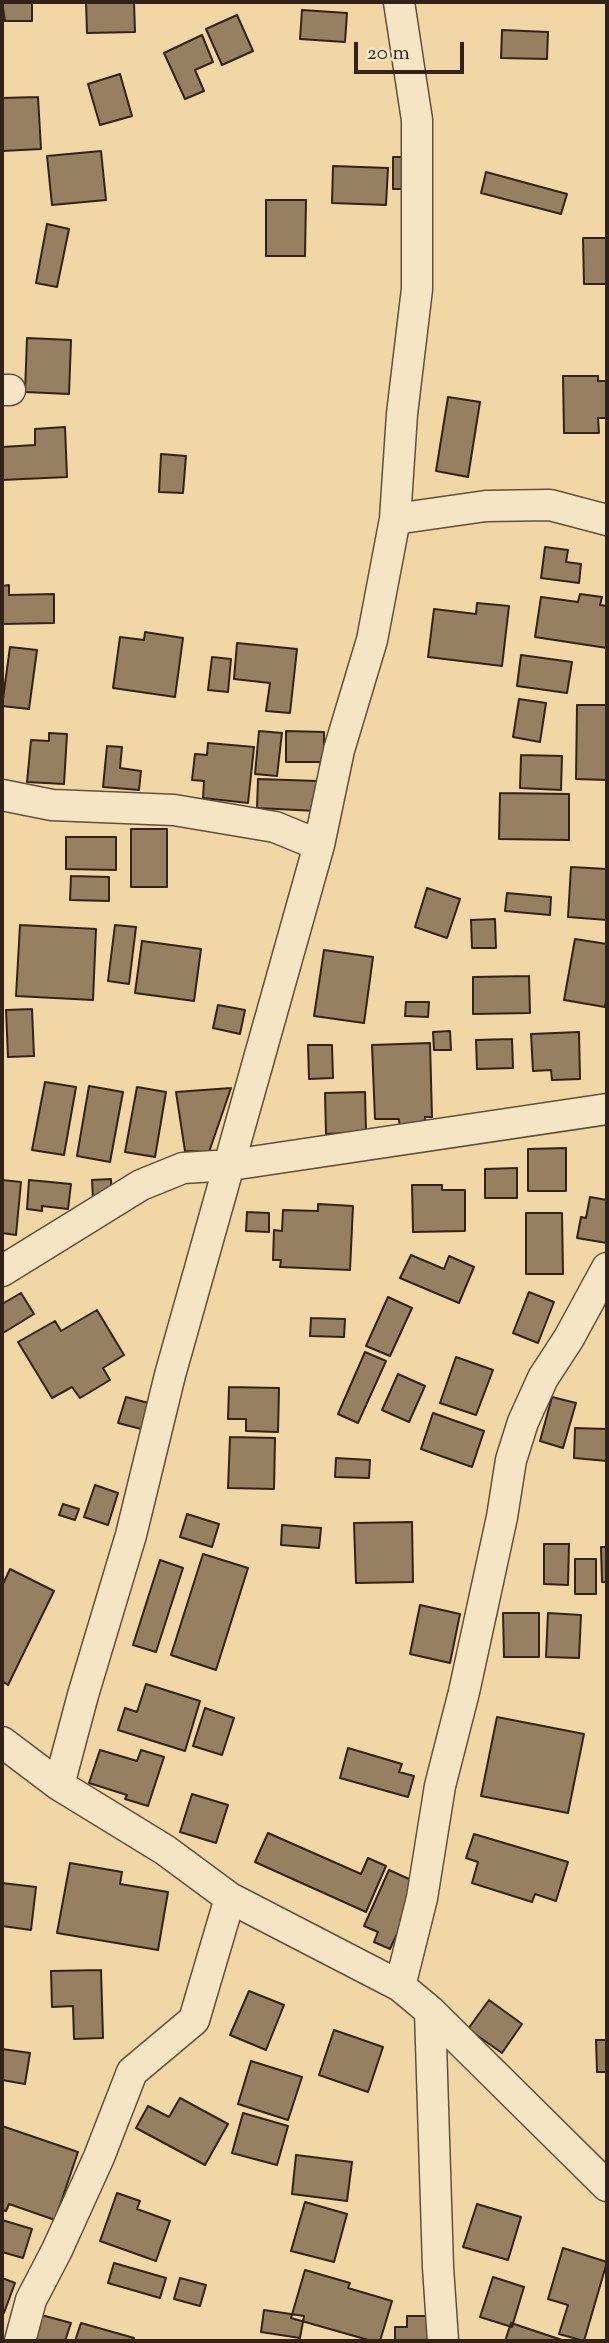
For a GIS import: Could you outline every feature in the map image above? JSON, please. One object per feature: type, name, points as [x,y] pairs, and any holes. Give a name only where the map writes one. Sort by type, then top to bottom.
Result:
[{"type":"street","points":[[59,1785],[131,1535],[170,1375],[319,845],[339,750],[372,640],[395,519],[402,414],[417,289],[417,120],[399,2]]},
{"type":"street","points":[[395,519],[486,506],[550,505],[607,520]]},
{"type":"street","points":[[2,795],[52,805],[174,810],[275,827],[319,845]]},
{"type":"street","points":[[2,1270],[141,1185],[183,1168],[231,1165],[607,1109]]},
{"type":"street","points":[[400,1986],[422,1898],[440,1786],[464,1692],[502,1517],[511,1460],[523,1422],[543,1378],[569,1338],[607,1268]]},
{"type":"street","points":[[2,1742],[59,1785],[165,1850],[230,1898],[400,1986],[430,2011],[607,2186]]},
{"type":"street","points":[[20,2341],[31,2300],[99,2157],[132,2072],[194,2020],[230,1898]]},
{"type":"street","points":[[430,2011],[443,2341]]},
{"type":"building","points":[[2,2],[32,2],[32,21],[5,21]]},
{"type":"building","points":[[86,2],[134,2],[135,32],[87,33]]},
{"type":"building","points":[[302,10],[347,13],[345,42],[300,39]]},
{"type":"building","points":[[237,15],[253,51],[222,65],[206,29]]},
{"type":"building","points":[[502,30],[548,32],[547,59],[501,58]]},
{"type":"building","points":[[202,35],[213,62],[195,70],[204,91],[185,99],[164,53]]},
{"type":"building","points":[[120,74],[132,116],[100,125],[88,84]]},
{"type":"building","points":[[38,97],[41,149],[2,151],[2,98]]},
{"type":"building","points":[[101,151],[106,200],[52,205],[47,156]]},
{"type":"building","points":[[393,157],[410,157],[410,189],[393,189]]},
{"type":"building","points":[[333,166],[388,168],[386,205],[332,203]]},
{"type":"building","points":[[486,172],[567,194],[561,214],[481,193]]},
{"type":"building","points":[[266,200],[306,200],[305,256],[266,256]]},
{"type":"building","points":[[47,224],[69,229],[57,287],[36,283]]},
{"type":"building","points":[[583,238],[607,238],[607,284],[584,284]]},
{"type":"building","points":[[27,338],[71,340],[69,394],[25,392]]},
{"type":"building","points":[[563,376],[598,376],[598,381],[607,381],[607,418],[598,418],[599,433],[564,433]]},
{"type":"building","points":[[448,397],[480,402],[468,477],[436,471]]},
{"type":"building","points":[[65,427],[67,477],[2,480],[2,447],[35,445],[35,429]]},
{"type":"building","points":[[161,454],[186,456],[183,493],[159,492]]},
{"type":"building","points":[[545,547],[568,550],[566,562],[581,564],[579,583],[541,578]]},
{"type":"building","points":[[9,585],[9,595],[54,594],[54,623],[2,624],[2,586]]},
{"type":"building","points":[[580,594],[602,597],[600,605],[607,606],[607,648],[535,637],[541,597],[578,602]]},
{"type":"building","points":[[477,603],[509,606],[502,666],[428,657],[434,609],[476,614]]},
{"type":"building","points":[[145,632],[183,638],[175,697],[113,688],[120,637],[144,640]]},
{"type":"building","points":[[237,643],[297,649],[290,713],[266,711],[270,683],[234,679]]},
{"type":"building","points":[[10,647],[37,650],[29,709],[2,706]]},
{"type":"building","points":[[521,655],[572,662],[567,693],[517,686]]},
{"type":"building","points":[[212,657],[231,659],[228,692],[208,690]]},
{"type":"building","points":[[519,699],[546,703],[540,742],[513,737]]},
{"type":"building","points":[[577,705],[607,705],[607,780],[576,779]]},
{"type":"building","points":[[259,731],[282,733],[277,776],[255,774]]},
{"type":"building","points":[[286,731],[324,732],[324,762],[286,762]]},
{"type":"building","points":[[49,733],[67,734],[64,784],[27,782],[31,740],[49,741]]},
{"type":"building","points":[[208,743],[254,747],[248,803],[203,798],[204,781],[192,780],[195,754],[207,755]]},
{"type":"building","points":[[107,746],[122,747],[120,768],[141,771],[139,790],[103,787]]},
{"type":"building","points":[[521,755],[562,756],[561,790],[520,788]]},
{"type":"building","points":[[258,779],[318,781],[317,811],[257,808]]},
{"type":"building","points":[[500,793],[569,794],[569,840],[499,839]]},
{"type":"building","points":[[131,829],[167,829],[167,887],[131,887]]},
{"type":"building","points":[[66,837],[116,837],[116,870],[66,869]]},
{"type":"building","points":[[571,867],[607,869],[607,920],[568,917]]},
{"type":"building","points":[[71,876],[109,877],[109,901],[70,900]]},
{"type":"building","points":[[427,888],[460,899],[447,938],[415,927]]},
{"type":"building","points":[[507,893],[551,897],[550,915],[505,911]]},
{"type":"building","points":[[495,919],[496,948],[472,948],[471,920]]},
{"type":"building","points":[[20,925],[96,929],[93,1000],[16,996]]},
{"type":"building","points":[[115,925],[136,927],[129,984],[108,981]]},
{"type":"building","points":[[575,939],[607,944],[605,1007],[564,1000]]},
{"type":"building","points":[[142,941],[201,949],[194,1001],[135,993]]},
{"type":"building","points":[[324,950],[373,957],[364,1023],[314,1016]]},
{"type":"building","points":[[529,976],[530,1013],[473,1014],[473,977]]},
{"type":"building","points":[[406,1002],[429,1002],[428,1017],[405,1016]]},
{"type":"building","points":[[218,1005],[245,1010],[240,1034],[213,1028]]},
{"type":"building","points":[[32,1009],[34,1056],[8,1057],[6,1010]]},
{"type":"building","points":[[450,1031],[451,1050],[434,1050],[433,1032]]},
{"type":"building","points":[[579,1032],[580,1079],[552,1080],[551,1070],[533,1071],[531,1034]]},
{"type":"building","points":[[512,1039],[513,1068],[477,1069],[476,1040]]},
{"type":"building","points":[[430,1043],[432,1117],[425,1117],[426,1131],[400,1132],[399,1119],[375,1119],[372,1045]]},
{"type":"building","points":[[308,1045],[332,1045],[333,1078],[309,1079]]},
{"type":"building","points":[[45,1082],[76,1087],[64,1155],[32,1150]]},
{"type":"building","points":[[89,1086],[123,1092],[110,1162],[77,1156]]},
{"type":"building","points":[[137,1087],[166,1092],[155,1157],[125,1152]]},
{"type":"building","points":[[231,1088],[209,1152],[185,1151],[176,1092]]},
{"type":"building","points":[[365,1092],[366,1132],[326,1134],[325,1093]]},
{"type":"building","points":[[566,1148],[566,1191],[528,1191],[528,1149]]},
{"type":"building","points":[[517,1168],[517,1198],[485,1198],[485,1169]]},
{"type":"building","points":[[111,1179],[112,1199],[93,1200],[92,1180]]},
{"type":"building","points":[[2,1180],[21,1182],[16,1235],[2,1233]]},
{"type":"building","points":[[29,1180],[71,1184],[68,1209],[42,1206],[42,1211],[27,1209]]},
{"type":"building","points":[[412,1185],[442,1185],[442,1190],[465,1190],[465,1231],[413,1232]]},
{"type":"building","points":[[590,1197],[607,1200],[607,1243],[577,1238],[581,1217],[586,1218]]},
{"type":"building","points":[[318,1204],[353,1206],[350,1270],[280,1267],[281,1260],[273,1260],[274,1230],[282,1231],[283,1210],[318,1211]]},
{"type":"building","points":[[247,1212],[269,1213],[269,1232],[246,1231]]},
{"type":"building","points":[[526,1213],[562,1213],[563,1274],[526,1274]]},
{"type":"building","points":[[411,1255],[444,1269],[449,1256],[474,1267],[459,1303],[400,1278]]},
{"type":"building","points":[[529,1292],[554,1302],[538,1343],[513,1333]]},
{"type":"building","points":[[21,1293],[34,1314],[3,1333],[2,1304]]},
{"type":"building","points":[[388,1297],[412,1308],[390,1356],[366,1346]]},
{"type":"building","points":[[97,1310],[124,1355],[103,1368],[110,1380],[80,1398],[72,1387],[52,1398],[18,1342],[55,1321],[61,1331]]},
{"type":"building","points":[[311,1318],[345,1319],[344,1337],[310,1336]]},
{"type":"building","points":[[365,1352],[386,1361],[358,1423],[338,1414]]},
{"type":"building","points":[[456,1357],[493,1370],[476,1415],[440,1403]]},
{"type":"building","points":[[398,1374],[425,1386],[409,1422],[382,1410]]},
{"type":"building","points":[[229,1387],[279,1388],[278,1432],[246,1431],[246,1419],[228,1419]]},
{"type":"building","points":[[126,1397],[156,1405],[149,1431],[118,1423]]},
{"type":"building","points":[[552,1397],[576,1403],[563,1448],[540,1441]]},
{"type":"building","points":[[433,1413],[484,1431],[472,1467],[421,1449]]},
{"type":"building","points":[[575,1428],[607,1429],[607,1461],[574,1458]]},
{"type":"building","points":[[230,1437],[275,1438],[274,1489],[228,1488]]},
{"type":"building","points":[[336,1458],[370,1460],[369,1478],[335,1477]]},
{"type":"building","points":[[95,1485],[118,1493],[108,1525],[84,1517]]},
{"type":"building","points":[[63,1504],[79,1509],[75,1520],[59,1515]]},
{"type":"building","points":[[187,1514],[219,1524],[212,1547],[180,1537]]},
{"type":"building","points":[[412,1522],[413,1582],[356,1583],[354,1523]]},
{"type":"building","points":[[282,1525],[321,1528],[319,1548],[281,1545]]},
{"type":"building","points":[[544,1544],[569,1544],[568,1585],[544,1584]]},
{"type":"building","points":[[601,1547],[607,1547],[607,1582],[602,1582]]},
{"type":"building","points":[[203,1554],[248,1568],[216,1670],[171,1655]]},
{"type":"building","points":[[575,1559],[596,1559],[596,1594],[575,1594]]},
{"type":"building","points":[[160,1560],[183,1568],[156,1652],[133,1645]]},
{"type":"building","points":[[10,1569],[54,1591],[8,1685],[2,1681],[2,1586]]},
{"type":"building","points":[[420,1605],[460,1614],[450,1663],[410,1654]]},
{"type":"building","points":[[503,1613],[539,1613],[539,1657],[504,1657]]},
{"type":"building","points":[[548,1613],[581,1615],[579,1658],[546,1657]]},
{"type":"building","points":[[146,1684],[200,1701],[185,1751],[118,1730],[125,1708],[137,1712]]},
{"type":"building","points":[[205,1708],[234,1718],[222,1755],[193,1746]]},
{"type":"building","points":[[497,1717],[584,1734],[568,1813],[481,1796]]},
{"type":"building","points":[[348,1748],[402,1764],[399,1772],[414,1776],[408,1797],[340,1778]]},
{"type":"building","points":[[100,1750],[137,1761],[141,1750],[164,1757],[148,1806],[125,1799],[127,1795],[89,1783]]},
{"type":"building","points":[[192,1794],[228,1805],[216,1843],[180,1832]]},
{"type":"building","points":[[268,1833],[361,1874],[368,1858],[386,1866],[366,1912],[255,1862]]},
{"type":"building","points":[[474,1834],[568,1862],[556,1901],[535,1894],[532,1902],[472,1883],[478,1862],[466,1858]]},
{"type":"building","points":[[70,1863],[122,1872],[120,1884],[168,1892],[158,1950],[57,1933]]},
{"type":"building","points":[[389,1870],[420,1884],[390,1949],[374,1942],[378,1932],[364,1926]]},
{"type":"building","points":[[2,1883],[36,1887],[31,1930],[2,1926]]},
{"type":"building","points":[[101,1970],[103,2038],[74,2039],[73,2006],[52,2007],[51,1971]]},
{"type":"building","points":[[249,1991],[284,2005],[266,2050],[230,2035]]},
{"type":"building","points":[[489,2000],[522,2024],[502,2053],[468,2029]]},
{"type":"building","points":[[334,2030],[383,2047],[368,2092],[319,2075]]},
{"type":"building","points":[[596,2040],[607,2040],[607,2072],[597,2072]]},
{"type":"building","points":[[2,2049],[30,2053],[25,2084],[2,2080]]},
{"type":"building","points":[[251,2061],[302,2077],[288,2120],[238,2104]]},
{"type":"building","points":[[180,2098],[228,2124],[205,2165],[136,2128],[148,2106],[169,2117]]},
{"type":"building","points":[[243,2113],[288,2126],[277,2165],[232,2153]]},
{"type":"building","points":[[2,2126],[78,2152],[55,2220],[9,2204],[6,2211],[2,2210]]},
{"type":"building","points":[[296,2155],[352,2162],[347,2201],[292,2194]]},
{"type":"building","points":[[117,2193],[140,2201],[137,2209],[170,2221],[156,2261],[100,2241]]},
{"type":"building","points":[[305,2202],[347,2214],[334,2262],[291,2251]]},
{"type":"building","points":[[477,2204],[521,2217],[508,2260],[463,2247]]},
{"type":"building","points":[[2,2220],[32,2229],[23,2258],[2,2252]]},
{"type":"building","points":[[563,2248],[607,2262],[584,2341],[559,2334],[568,2305],[548,2299]]},
{"type":"building","points":[[114,2263],[166,2278],[160,2298],[108,2283]]},
{"type":"building","points":[[305,2270],[350,2283],[348,2288],[392,2301],[380,2341],[291,2318]]},
{"type":"building","points":[[493,2277],[524,2287],[512,2327],[480,2317]]},
{"type":"building","points":[[2,2278],[15,2283],[4,2313],[2,2312]]},
{"type":"building","points":[[180,2278],[206,2285],[200,2306],[174,2299]]},
{"type":"building","points":[[264,2310],[304,2316],[300,2338],[261,2332]]},
{"type":"building","points":[[34,2313],[71,2323],[65,2341],[26,2341]]},
{"type":"building","points":[[407,2316],[436,2316],[437,2341],[395,2341],[395,2327],[407,2327]]},
{"type":"building","points":[[81,2323],[134,2338],[133,2341],[75,2341]]},
{"type":"building","points":[[511,2323],[562,2340],[505,2341]]}]
